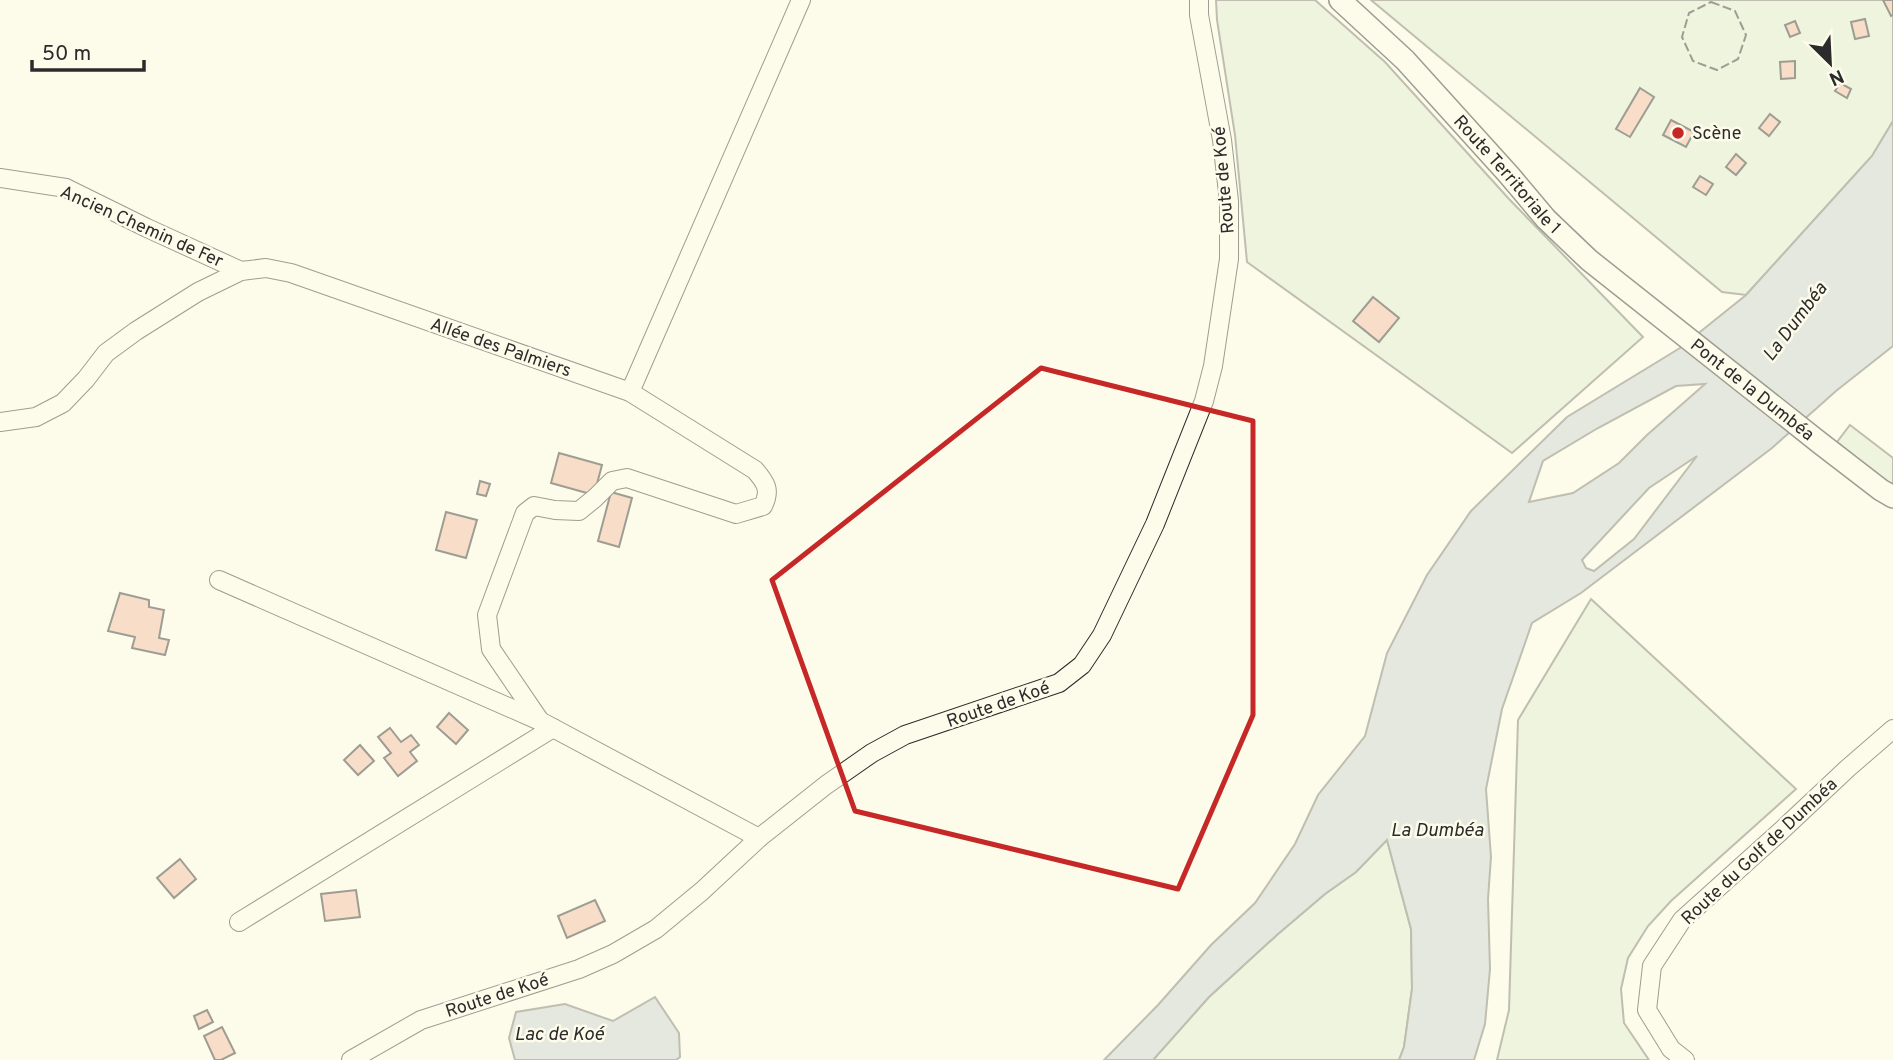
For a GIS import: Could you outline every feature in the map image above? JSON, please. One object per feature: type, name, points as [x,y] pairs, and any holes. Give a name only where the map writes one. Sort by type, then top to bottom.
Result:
[{"type":"main road","name":"Route Territoriale 1","points":[[1340,0],[1405,60],[1555,227],[1589,260],[1685,337]]},
{"type":"main road","name":"Pont de la Dumbéa","points":[[1685,337],[1893,497]]},
{"type":"street","points":[[630,392],[802,0]]},
{"type":"street","name":"Route de Koé","points":[[351,1060],[421,1020],[579,969],[613,954],[656,929],[760,838],[826,785],[872,753],[905,735],[1059,683],[1082,665],[1102,635],[1155,524],[1204,401],[1213,366],[1229,259],[1229,201],[1223,140],[1199,15],[1199,0]]},
{"type":"street","name":"Ancien Chemin de Fer","points":[[0,178],[66,188],[241,271]]},
{"type":"street","name":"Allée des Palmiers","points":[[0,422],[36,417],[63,403],[106,353],[135,331],[198,292],[241,271],[266,268],[291,273],[630,392],[755,470],[765,482],[768,496],[763,506],[736,514],[627,478],[612,481],[579,511],[534,506],[525,513],[487,615],[491,649],[546,724]]},
{"type":"street","points":[[219,580],[546,724],[760,838]]},
{"type":"street","points":[[239,922],[546,724]]},
{"type":"street","name":"Route du Golf de Dumbéa","points":[[1685,1060],[1671,1049],[1647,1010],[1652,966],[1682,920],[1893,729]]},
{"type":"highlighted area","points":[[1041,368],[1253,421],[1253,715],[1178,889],[855,811],[772,580]]},
{"type":"green space","points":[[1216,0],[1315,0],[1385,62],[1509,199],[1643,337],[1512,453],[1247,262],[1235,135]]},
{"type":"green space","points":[[1371,0],[1893,0],[1893,121],[1872,156],[1746,295],[1722,292]]},
{"type":"green space","points":[[1850,425],[1893,458],[1893,485],[1837,442]]},
{"type":"green space","points":[[1591,599],[1796,789],[1671,901],[1648,926],[1628,958],[1621,989],[1624,1023],[1649,1060],[1497,1060],[1509,1010],[1518,720]]},
{"type":"green space","points":[[1387,840],[1411,929],[1412,989],[1404,1047],[1399,1060],[1153,1060],[1209,997],[1325,894],[1356,872]]},
{"type":"water","name":"La Dumbéa","points":[[1893,121],[1893,346],[1836,391],[1772,448],[1581,593],[1532,623],[1502,709],[1486,789],[1491,857],[1488,899],[1490,969],[1485,1024],[1474,1060],[1399,1060],[1404,1047],[1412,989],[1411,929],[1387,840],[1356,872],[1325,894],[1209,997],[1153,1060],[1104,1060],[1211,945],[1255,903],[1295,844],[1318,795],[1365,736],[1387,653],[1427,575],[1471,511],[1567,417],[1680,348],[1746,295],[1872,156]],"holes":[[[1705,384],[1619,463],[1573,493],[1529,502],[1543,461],[1676,386]],[[1697,456],[1634,539],[1594,571],[1586,568],[1582,560],[1649,488]]]},
{"type":"water","name":"Lac de Koé","points":[[655,997],[679,1033],[680,1057],[676,1060],[515,1060],[509,1038],[516,1012],[565,1004],[613,1021]]},
{"type":"building","points":[[1883,0],[1893,0],[1893,15],[1891,16]]},
{"type":"building","points":[[1865,19],[1869,36],[1855,39],[1851,22]]},
{"type":"building","points":[[1795,21],[1800,33],[1790,37],[1785,25]]},
{"type":"building","points":[[1795,61],[1795,78],[1781,79],[1780,62]]},
{"type":"building","points":[[1840,83],[1851,89],[1847,98],[1835,91]]},
{"type":"building","points":[[1640,88],[1654,97],[1630,137],[1616,129]]},
{"type":"building","points":[[1770,114],[1780,122],[1769,136],[1759,128]]},
{"type":"building","name":"Scène","points":[[1671,120],[1694,132],[1686,147],[1663,135]]},
{"type":"building","points":[[1736,154],[1746,163],[1736,175],[1726,167]]},
{"type":"building","points":[[1700,176],[1713,184],[1706,195],[1693,187]]},
{"type":"building","points":[[1373,297],[1399,318],[1379,342],[1353,321]]},
{"type":"building","points":[[559,453],[602,465],[594,495],[551,483]]},
{"type":"building","points":[[480,481],[490,484],[486,496],[477,494]]},
{"type":"building","points":[[611,492],[632,498],[619,547],[598,541]]},
{"type":"building","points":[[446,512],[477,520],[466,558],[436,550]]},
{"type":"building","points":[[120,593],[149,600],[149,607],[164,610],[159,638],[169,640],[165,655],[132,648],[135,637],[108,631]]},
{"type":"building","points":[[449,713],[468,730],[456,744],[437,727]]},
{"type":"building","points":[[390,728],[401,742],[411,735],[419,745],[410,752],[417,761],[398,776],[384,758],[391,753],[378,737]]},
{"type":"building","points":[[360,745],[374,761],[358,775],[344,760]]},
{"type":"building","points":[[180,859],[196,879],[174,898],[157,878]]},
{"type":"building","points":[[356,890],[360,917],[325,921],[321,894]]},
{"type":"building","points":[[595,900],[605,921],[567,938],[558,916]]},
{"type":"building","points":[[207,1010],[213,1022],[199,1029],[194,1016]]},
{"type":"building","points":[[222,1027],[235,1053],[215,1060],[204,1036]]},
{"type":"fence","points":[[1711,2],[1735,11],[1746,35],[1738,59],[1717,70],[1693,61],[1682,37],[1689,13],[1711,2]]},
{"type":"place","name":"Scène","points":[[1678,133]]}]
